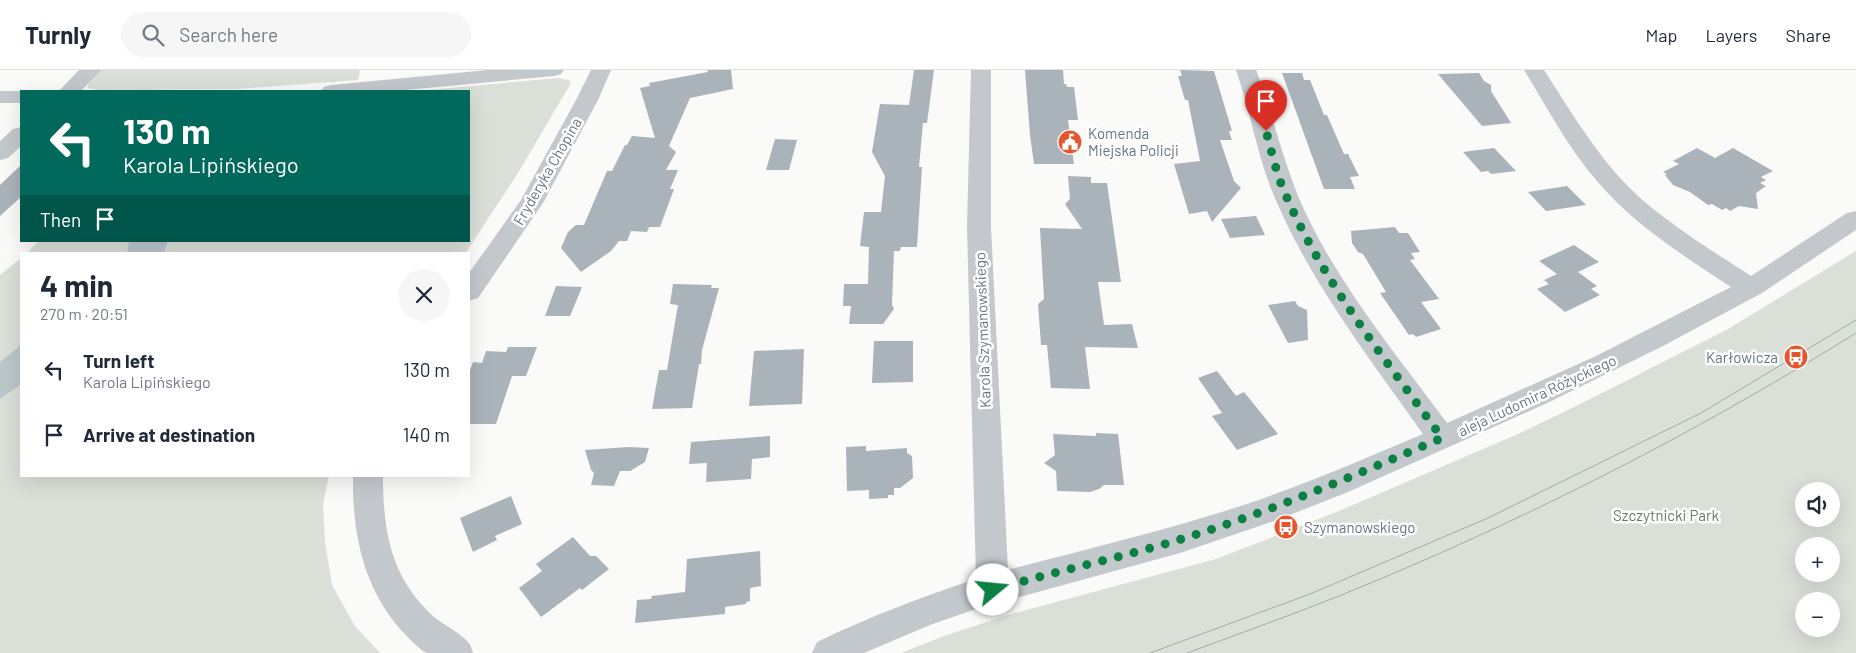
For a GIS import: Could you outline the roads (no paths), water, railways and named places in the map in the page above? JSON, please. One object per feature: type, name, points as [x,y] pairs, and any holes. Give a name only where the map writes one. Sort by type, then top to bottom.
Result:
[{"type":"street","points":[[69,90],[91,70]]},
{"type":"street","points":[[342,90],[554,70]]},
{"type":"street","name":"Fryderyka Chopina","points":[[470,291],[531,203],[588,100],[601,70]]},
{"type":"street","name":"Karola Szymanowskiego","points":[[981,70],[979,227],[993,590]]},
{"type":"street","points":[[1246,70],[1282,186],[1312,246],[1346,306],[1442,438]]},
{"type":"street","points":[[1534,70],[1585,150],[1606,177],[1677,240],[1750,288]]},
{"type":"street","points":[[0,97],[20,97]]},
{"type":"street","points":[[0,153],[20,135]]},
{"type":"street","name":"aleja Ludomira Różyckiego","points":[[829,653],[886,627],[993,590],[1188,537],[1228,524],[1352,476],[1442,438],[1620,357],[1750,288],[1856,219]]},
{"type":"street","points":[[368,477],[367,507],[372,542],[384,576],[397,598],[415,621],[456,653]]},
{"type":"tram line","points":[[1150,653],[1310,594],[1488,518],[1701,413],[1856,320]]},
{"type":"tram line","points":[[1187,653],[1339,596],[1473,539],[1538,508],[1603,476],[1731,407],[1856,333]]},
{"type":"place","name":"Komenda Miejska Policji","points":[[1070,142]]},
{"type":"place","name":"Karłowicza","points":[[1796,357]]},
{"type":"place","name":"Szymanowskiego","points":[[1286,527]]},
{"type":"park label","name":"Szczytnicki Park","points":[[1666,515]]}]
